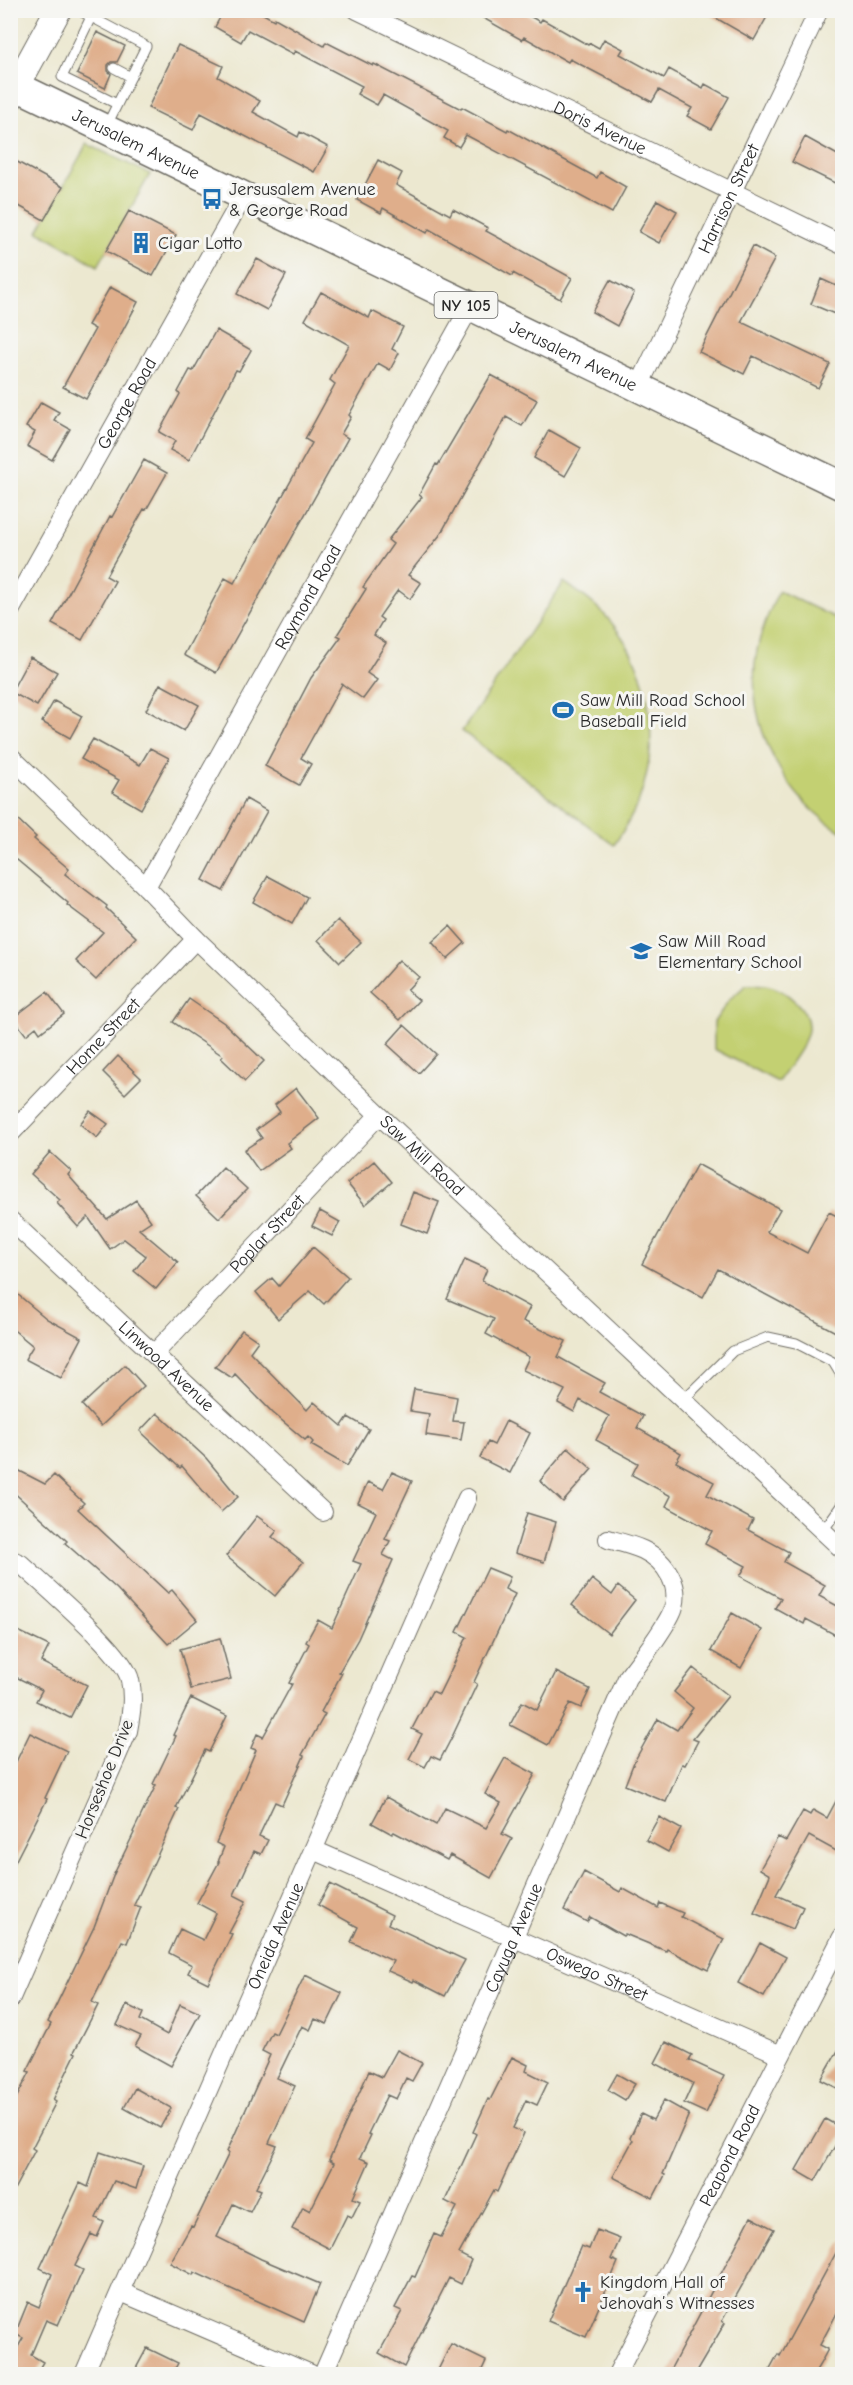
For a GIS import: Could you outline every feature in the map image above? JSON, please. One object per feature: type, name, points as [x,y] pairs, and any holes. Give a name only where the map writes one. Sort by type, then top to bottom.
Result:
[{"type":"main road","points":[[13,89],[58,10]]},
{"type":"main road","name":"Jerusalem Avenue","points":[[13,89],[105,129],[843,486]]},
{"type":"street","name":"Doris Avenue","points":[[357,10],[843,245]]},
{"type":"street","name":"Harrison Street","points":[[638,388],[819,10]]},
{"type":"street","name":"George Road","points":[[10,611],[243,196]]},
{"type":"street","name":"Raymond Road","points":[[146,887],[470,307]]},
{"type":"street","name":"Saw Mill Road","points":[[12,761],[146,887],[196,939],[380,1115],[843,1549]]},
{"type":"street","name":"Home Street","points":[[10,1134],[196,939]]},
{"type":"street","name":"Poplar Street","points":[[154,1354],[380,1115]]},
{"type":"street","name":"Linwood Avenue","points":[[10,1220],[323,1512]]},
{"type":"street","name":"Oneida Avenue","points":[[84,2374],[467,1498]]},
{"type":"street","name":"Cayuga Avenue","points":[[323,2374],[627,1678],[673,1612],[676,1588],[668,1570],[656,1557],[642,1549],[608,1539]]},
{"type":"street","name":"Horseshoe Drive","points":[[10,1559],[21,1564],[115,1652],[130,1678],[133,1703],[128,1731],[10,2000]]},
{"type":"street","name":"Oswego Street","points":[[314,1850],[782,2055]]},
{"type":"street","name":"Peapond Road","points":[[616,2374],[843,1937]]},
{"type":"street","points":[[120,2292],[311,2374]]},
{"type":"lane","points":[[78,10],[146,46],[105,129]]},
{"type":"lane","points":[[91,17],[62,77],[117,104]]},
{"type":"lane","points":[[76,49],[86,54]]},
{"type":"lane","points":[[114,68],[131,76]]},
{"type":"lane","points":[[683,1400],[733,1351],[768,1337],[796,1343],[833,1362],[843,1377]]},
{"type":"lane","points":[[823,1531],[843,1504]]},
{"type":"green space","points":[[87,144],[150,174],[98,266],[38,231]]},
{"type":"green space","name":"Saw Mill Road School Baseball Field","points":[[564,582],[599,609],[619,633],[632,654],[647,700],[650,749],[647,773],[635,810],[614,845],[462,731]]},
{"type":"green space","name":"Saw Mill Road School Baseball Field","points":[[779,591],[842,621],[842,832],[822,818],[788,782],[765,739],[758,715],[755,690],[756,655],[763,627]]},
{"type":"green space","points":[[746,985],[765,985],[780,990],[800,1007],[808,1021],[804,1042],[778,1082],[714,1049],[714,1022],[729,1000]]},
{"type":"building","points":[[224,10],[256,10],[274,20],[275,18],[324,46],[326,42],[507,131],[508,129],[597,178],[600,172],[626,187],[612,213],[466,135],[459,147],[444,138],[448,131],[383,95],[377,105],[357,94],[362,86],[295,51],[293,54],[248,30],[241,42],[215,27]]},
{"type":"building","points":[[469,10],[519,10],[540,22],[542,19],[588,45],[590,43],[599,48],[604,39],[623,49],[620,54],[664,78],[669,69],[703,88],[705,84],[729,97],[711,129],[687,116],[692,108],[659,90],[652,102],[570,59],[568,62],[524,37],[522,40]]},
{"type":"building","points":[[702,10],[760,10],[768,15],[754,40]]},
{"type":"building","points":[[97,32],[125,46],[117,62],[111,62],[108,65],[108,71],[111,74],[105,88],[77,74]]},
{"type":"building","points":[[178,45],[223,66],[218,77],[260,101],[253,112],[298,137],[300,132],[328,147],[314,172],[201,113],[193,130],[148,108]]},
{"type":"building","points":[[805,137],[843,158],[843,187],[792,162]]},
{"type":"building","points":[[10,158],[63,187],[44,220],[10,201]]},
{"type":"building","points":[[378,160],[402,173],[396,185],[450,215],[453,209],[488,228],[486,231],[572,278],[560,299],[513,273],[512,276],[429,229],[427,233],[383,208],[381,213],[357,200]]},
{"type":"building","points":[[657,200],[677,211],[659,243],[639,232]]},
{"type":"building","name":"Cigar Lotto","points":[[129,211],[176,235],[153,276],[106,251]]},
{"type":"building","points":[[753,246],[775,258],[741,322],[830,364],[818,388],[753,356],[744,374],[699,352]]},
{"type":"building","points":[[257,259],[286,275],[267,310],[237,294]]},
{"type":"building","points":[[821,279],[843,289],[843,302],[837,315],[811,304]]},
{"type":"building","points":[[610,280],[634,293],[617,326],[592,312]]},
{"type":"building","points":[[110,287],[138,302],[86,399],[63,387],[95,329],[88,325]]},
{"type":"building","points":[[321,292],[369,318],[372,311],[403,327],[392,349],[399,353],[390,370],[378,363],[341,434],[348,438],[216,673],[184,655],[225,578],[234,583],[312,443],[305,439],[335,384],[330,380],[349,345],[305,320]]},
{"type":"building","points":[[216,330],[251,350],[239,371],[236,370],[189,460],[170,450],[175,441],[159,432],[190,370],[193,371]]},
{"type":"building","points":[[491,375],[537,400],[522,426],[506,417],[440,535],[408,575],[421,583],[410,599],[398,590],[379,617],[383,620],[374,635],[386,643],[367,673],[377,680],[363,699],[342,684],[301,758],[311,764],[299,785],[265,766],[311,678],[341,637],[337,635],[366,589],[363,587],[393,544],[388,540],[422,497],[419,495],[436,464],[438,465]]},
{"type":"building","points":[[41,402],[59,412],[54,420],[70,429],[52,460],[27,446],[35,432],[26,427]]},
{"type":"building","points":[[549,430],[581,448],[565,476],[534,458]]},
{"type":"building","points":[[144,460],[167,473],[106,576],[115,581],[82,640],[52,624],[110,516],[112,517]]},
{"type":"building","points":[[30,657],[57,672],[37,706],[11,692]]},
{"type":"building","points":[[160,684],[199,705],[184,731],[146,710]]},
{"type":"building","points":[[54,701],[82,716],[70,738],[42,722]]},
{"type":"building","points":[[93,739],[140,765],[150,748],[169,758],[141,809],[112,792],[119,780],[81,759]]},
{"type":"building","points":[[246,799],[267,811],[223,891],[203,880]]},
{"type":"building","points":[[10,812],[36,837],[34,839],[69,869],[65,874],[107,906],[106,908],[136,937],[96,980],[76,961],[103,932],[67,905],[68,903],[10,854]]},
{"type":"building","points":[[268,876],[307,897],[292,924],[253,902]]},
{"type":"building","points":[[338,920],[361,942],[340,962],[318,940]]},
{"type":"building","points":[[450,926],[465,943],[447,959],[432,942]]},
{"type":"building","points":[[399,960],[419,977],[407,990],[419,1000],[400,1020],[370,993]]},
{"type":"building","points":[[47,992],[64,1014],[40,1033],[36,1027],[26,1035],[13,1018]]},
{"type":"building","points":[[189,999],[224,1023],[264,1061],[245,1081],[221,1058],[223,1056],[173,1022]]},
{"type":"building","points":[[404,1025],[436,1054],[419,1073],[387,1044]]},
{"type":"building","points":[[118,1056],[141,1078],[125,1094],[103,1072]]},
{"type":"building","points":[[296,1088],[319,1118],[287,1143],[291,1148],[259,1171],[244,1150],[262,1138],[256,1130],[280,1112],[275,1105]]},
{"type":"building","points":[[90,1111],[108,1124],[97,1138],[80,1124]]},
{"type":"building","points":[[50,1152],[71,1171],[68,1175],[107,1219],[136,1200],[151,1221],[139,1229],[178,1262],[156,1289],[134,1271],[146,1256],[124,1239],[110,1249],[88,1217],[78,1227],[57,1203],[60,1200],[31,1174]]},
{"type":"building","points":[[374,1161],[392,1182],[365,1205],[347,1183]]},
{"type":"building","points":[[697,1164],[780,1209],[767,1232],[807,1253],[829,1212],[843,1219],[843,1336],[718,1269],[703,1297],[642,1264]]},
{"type":"building","points":[[223,1167],[247,1189],[219,1218],[196,1196]]},
{"type":"building","points":[[413,1192],[439,1202],[427,1234],[401,1224]]},
{"type":"building","points":[[320,1211],[340,1222],[332,1236],[312,1226]]},
{"type":"building","points":[[313,1247],[348,1277],[324,1304],[310,1291],[278,1319],[256,1292],[272,1278],[279,1286]]},
{"type":"building","points":[[465,1259],[487,1269],[482,1281],[530,1307],[523,1321],[566,1341],[558,1357],[605,1383],[599,1392],[643,1416],[637,1428],[681,1453],[676,1462],[714,1482],[707,1495],[753,1520],[748,1530],[789,1552],[784,1562],[825,1585],[819,1596],[843,1609],[843,1639],[806,1619],[804,1624],[775,1608],[781,1598],[740,1576],[746,1566],[705,1544],[712,1531],[666,1506],[671,1496],[632,1475],[638,1463],[596,1440],[609,1416],[580,1400],[574,1412],[558,1403],[565,1390],[523,1370],[529,1357],[486,1334],[494,1319],[447,1299]]},
{"type":"building","points":[[10,1288],[47,1319],[82,1338],[61,1378],[25,1359],[33,1346],[10,1327]]},
{"type":"building","points":[[242,1330],[258,1341],[250,1352],[307,1410],[314,1402],[342,1426],[348,1417],[369,1429],[347,1466],[311,1445],[313,1442],[308,1437],[305,1440],[273,1413],[235,1374],[232,1378],[215,1367]]},
{"type":"building","points":[[125,1365],[144,1386],[101,1426],[82,1405]]},
{"type":"building","points":[[414,1389],[457,1397],[453,1421],[464,1422],[461,1440],[426,1435],[429,1414],[410,1411]]},
{"type":"building","points":[[157,1413],[206,1458],[238,1497],[221,1512],[182,1466],[180,1468],[140,1431]]},
{"type":"building","points":[[506,1421],[530,1433],[510,1473],[480,1458],[488,1442],[494,1445]]},
{"type":"building","points":[[568,1448],[592,1469],[563,1502],[540,1481]]},
{"type":"building","points":[[10,1466],[45,1484],[54,1475],[84,1503],[78,1509],[168,1593],[172,1590],[197,1620],[168,1644],[117,1589],[65,1543],[67,1541],[10,1489]]},
{"type":"building","points":[[392,1472],[412,1481],[385,1539],[390,1541],[383,1555],[393,1560],[358,1639],[339,1672],[342,1673],[321,1712],[325,1714],[302,1755],[304,1756],[282,1805],[275,1802],[259,1836],[268,1840],[261,1854],[254,1851],[234,1895],[246,1901],[229,1933],[232,1934],[208,1983],[188,1973],[192,1965],[169,1953],[180,1929],[203,1940],[216,1913],[197,1903],[219,1862],[224,1847],[216,1843],[256,1750],[251,1748],[257,1734],[263,1737],[292,1684],[289,1683],[309,1644],[306,1642],[318,1620],[332,1628],[361,1564],[353,1561],[376,1512],[358,1503],[368,1482],[383,1489]]},
{"type":"building","points":[[527,1513],[556,1522],[544,1562],[515,1553]]},
{"type":"building","points":[[257,1516],[277,1531],[272,1537],[303,1562],[275,1596],[226,1556]]},
{"type":"building","points":[[488,1568],[510,1577],[505,1589],[515,1594],[474,1682],[477,1684],[452,1737],[440,1760],[431,1756],[425,1767],[409,1759],[422,1734],[412,1729],[432,1691],[439,1694],[467,1637],[457,1632]]},
{"type":"building","points":[[592,1579],[612,1595],[618,1586],[635,1600],[609,1634],[572,1605]]},
{"type":"building","points":[[732,1613],[762,1630],[741,1668],[711,1651]]},
{"type":"building","points":[[10,1627],[49,1646],[41,1662],[87,1685],[70,1718],[36,1701],[42,1690],[10,1674]]},
{"type":"building","points":[[220,1638],[231,1679],[191,1689],[180,1649]]},
{"type":"building","points":[[693,1668],[728,1696],[693,1739],[698,1741],[685,1765],[682,1764],[666,1802],[625,1785],[634,1762],[658,1719],[677,1730],[693,1708],[674,1692]]},
{"type":"building","points":[[556,1672],[590,1689],[581,1708],[570,1703],[548,1745],[510,1725],[522,1702],[537,1710]]},
{"type":"building","points":[[191,1698],[227,1716],[209,1752],[205,1750],[176,1808],[179,1809],[134,1905],[141,1907],[127,1943],[122,1941],[92,2002],[98,2005],[53,2100],[56,2102],[32,2148],[35,2150],[10,2197],[10,2110],[30,2072],[27,2071],[51,2024],[48,2022],[94,1927],[114,1874],[156,1785],[153,1784]]},
{"type":"building","points":[[30,1733],[67,1751],[45,1798],[47,1799],[10,1872],[10,1768],[13,1768]]},
{"type":"building","points":[[505,1758],[535,1774],[502,1834],[512,1839],[491,1878],[450,1855],[447,1860],[372,1823],[386,1797],[436,1825],[445,1808],[486,1828],[501,1803],[485,1794]]},
{"type":"building","points":[[843,1788],[843,1844],[838,1852],[809,1836],[776,1895],[803,1907],[793,1929],[754,1913],[770,1875],[760,1869],[778,1837],[786,1841],[803,1811],[810,1815],[813,1810],[827,1818]]},
{"type":"building","points":[[659,1817],[681,1829],[668,1852],[646,1840]]},
{"type":"building","points":[[584,1872],[620,1892],[622,1888],[658,1908],[660,1903],[683,1913],[681,1917],[724,1939],[708,1970],[667,1949],[666,1951],[625,1934],[623,1936],[590,1917],[587,1922],[564,1910]]},
{"type":"building","points":[[330,1884],[392,1915],[388,1924],[465,1960],[445,1996],[414,1980],[413,1982],[388,1971],[393,1961],[351,1942],[358,1927],[318,1905]]},
{"type":"building","points":[[760,1943],[786,1957],[764,1997],[738,1983]]},
{"type":"building","points":[[305,1975],[342,1993],[327,2024],[315,2019],[310,2030],[302,2026],[277,2078],[295,2086],[269,2143],[277,2146],[256,2188],[261,2190],[250,2212],[233,2204],[217,2237],[320,2284],[304,2322],[170,2263],[191,2226],[193,2227],[229,2153],[227,2152],[270,2055],[262,2051],[272,2032],[276,2034]]},
{"type":"building","points":[[180,2004],[200,2013],[171,2066],[135,2046],[141,2036],[117,2025],[127,2005],[143,2013],[140,2020],[167,2035]]},
{"type":"building","points":[[666,2042],[692,2055],[689,2060],[724,2076],[706,2113],[684,2103],[693,2083],[655,2063]]},
{"type":"building","points":[[843,2042],[843,2091],[821,2080]]},
{"type":"building","points":[[397,2050],[422,2063],[412,2081],[406,2078],[396,2099],[387,2095],[368,2134],[371,2135],[360,2158],[369,2162],[353,2198],[360,2201],[352,2217],[347,2215],[330,2249],[292,2229],[303,2207],[310,2211],[334,2163],[329,2160],[369,2071],[382,2077]]},
{"type":"building","points":[[512,2057],[528,2065],[526,2071],[548,2082],[537,2105],[526,2100],[513,2128],[524,2133],[497,2192],[494,2190],[459,2254],[471,2260],[461,2284],[449,2278],[404,2367],[379,2353],[402,2311],[395,2308],[412,2276],[415,2277],[434,2234],[441,2237],[457,2207],[445,2201],[476,2134],[473,2132],[488,2099],[490,2100]]},
{"type":"building","points":[[617,2074],[635,2084],[625,2100],[608,2090]]},
{"type":"building","points":[[135,2088],[171,2108],[160,2128],[124,2108]]},
{"type":"building","points":[[664,2100],[689,2114],[663,2174],[665,2175],[653,2198],[613,2177],[633,2140],[630,2138],[641,2114],[653,2120]]},
{"type":"building","points":[[825,2119],[843,2129],[843,2132],[815,2181],[796,2170]]},
{"type":"building","points":[[100,2152],[143,2166],[136,2189],[114,2181],[96,2218],[104,2222],[97,2237],[91,2234],[75,2266],[83,2270],[58,2325],[46,2320],[31,2355],[43,2362],[36,2374],[10,2374],[10,2361],[23,2338],[15,2334],[28,2302],[39,2307],[52,2274],[40,2268],[80,2183],[88,2187]]},
{"type":"building","points":[[751,2217],[774,2229],[722,2321],[725,2323],[695,2374],[668,2374]]},
{"type":"building","name":"Kingdom Hall of Jehovah’s Witnesses","points":[[597,2230],[620,2239],[611,2259],[618,2262],[586,2337],[548,2321],[581,2246],[589,2249]]},
{"type":"building","points":[[843,2240],[843,2316],[837,2313],[820,2345],[828,2349],[820,2364],[814,2374],[767,2374],[778,2354],[780,2356]]},
{"type":"building","points":[[451,2344],[486,2361],[480,2374],[436,2374]]},
{"type":"building","points":[[147,2348],[178,2363],[172,2374],[133,2374]]},
{"type":"place","name":"Jersusalem Avenue & George Road","points":[[212,199]]},
{"type":"place","name":"Cigar Lotto","points":[[141,243]]},
{"type":"place","name":"Saw Mill Road School Baseball Field","points":[[563,710]]},
{"type":"place","name":"Saw Mill Road Elementary School","points":[[641,951]]},
{"type":"place","name":"Kingdom Hall of Jehovah’s Witnesses","points":[[583,2292]]}]
